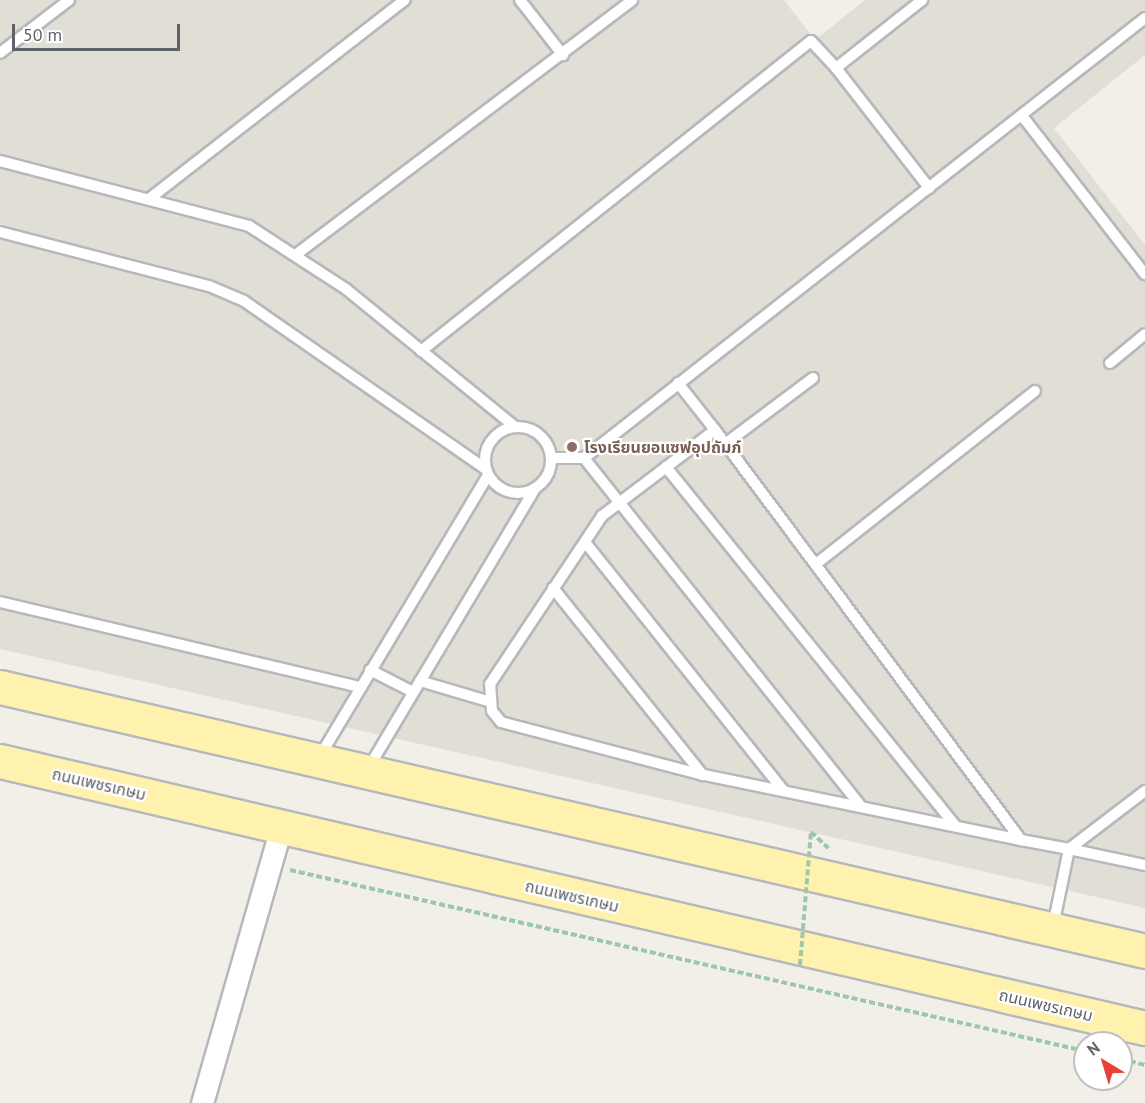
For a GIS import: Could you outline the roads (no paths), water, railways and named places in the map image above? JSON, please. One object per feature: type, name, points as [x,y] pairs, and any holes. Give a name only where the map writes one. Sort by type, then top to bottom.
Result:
[{"type":"main road","points":[[0,687],[315,764],[365,773],[1145,951]]},
{"type":"main road","name":"ถนนเพชรเกษม","points":[[0,761],[1145,1028]]},
{"type":"street","points":[[202,1103],[281,827]]},
{"type":"lane","points":[[0,53],[69,0]]},
{"type":"lane","points":[[149,199],[405,0]]},
{"type":"lane","points":[[520,0],[563,55]]},
{"type":"lane","points":[[298,253],[563,55],[632,0]]},
{"type":"lane","points":[[836,69],[922,0]]},
{"type":"lane","points":[[552,458],[584,458],[1023,117],[1145,18]]},
{"type":"lane","points":[[421,351],[811,41],[836,69],[929,188]]},
{"type":"lane","points":[[1023,117],[1145,274]]},
{"type":"lane","points":[[0,161],[235,219],[298,253],[514,426],[540,434],[552,458],[548,476],[535,489],[365,773]]},
{"type":"lane","points":[[0,232],[209,286],[244,301],[487,472],[504,490],[535,489]]},
{"type":"lane","points":[[1110,363],[1145,334]]},
{"type":"lane","points":[[725,444],[813,378]]},
{"type":"lane","points":[[678,383],[1021,840]]},
{"type":"lane","points":[[816,564],[1035,391]]},
{"type":"lane","points":[[315,764],[487,472],[490,441],[514,426]]},
{"type":"lane","points":[[715,430],[620,499],[585,542],[490,684],[491,702],[501,722],[703,775],[1145,865]]},
{"type":"lane","points":[[584,458],[620,499],[862,807]]},
{"type":"lane","points":[[666,466],[956,826]]},
{"type":"lane","points":[[585,542],[784,791]]},
{"type":"lane","points":[[553,588],[703,775]]},
{"type":"lane","points":[[0,602],[359,687]]},
{"type":"lane","points":[[370,670],[413,692]]},
{"type":"lane","points":[[420,681],[491,702]]},
{"type":"lane","points":[[1052,930],[1069,849],[1145,791]]},
{"type":"place","name":"โรงเรียนยอแซฟอุปถัมภ์","points":[[572,447]]}]
